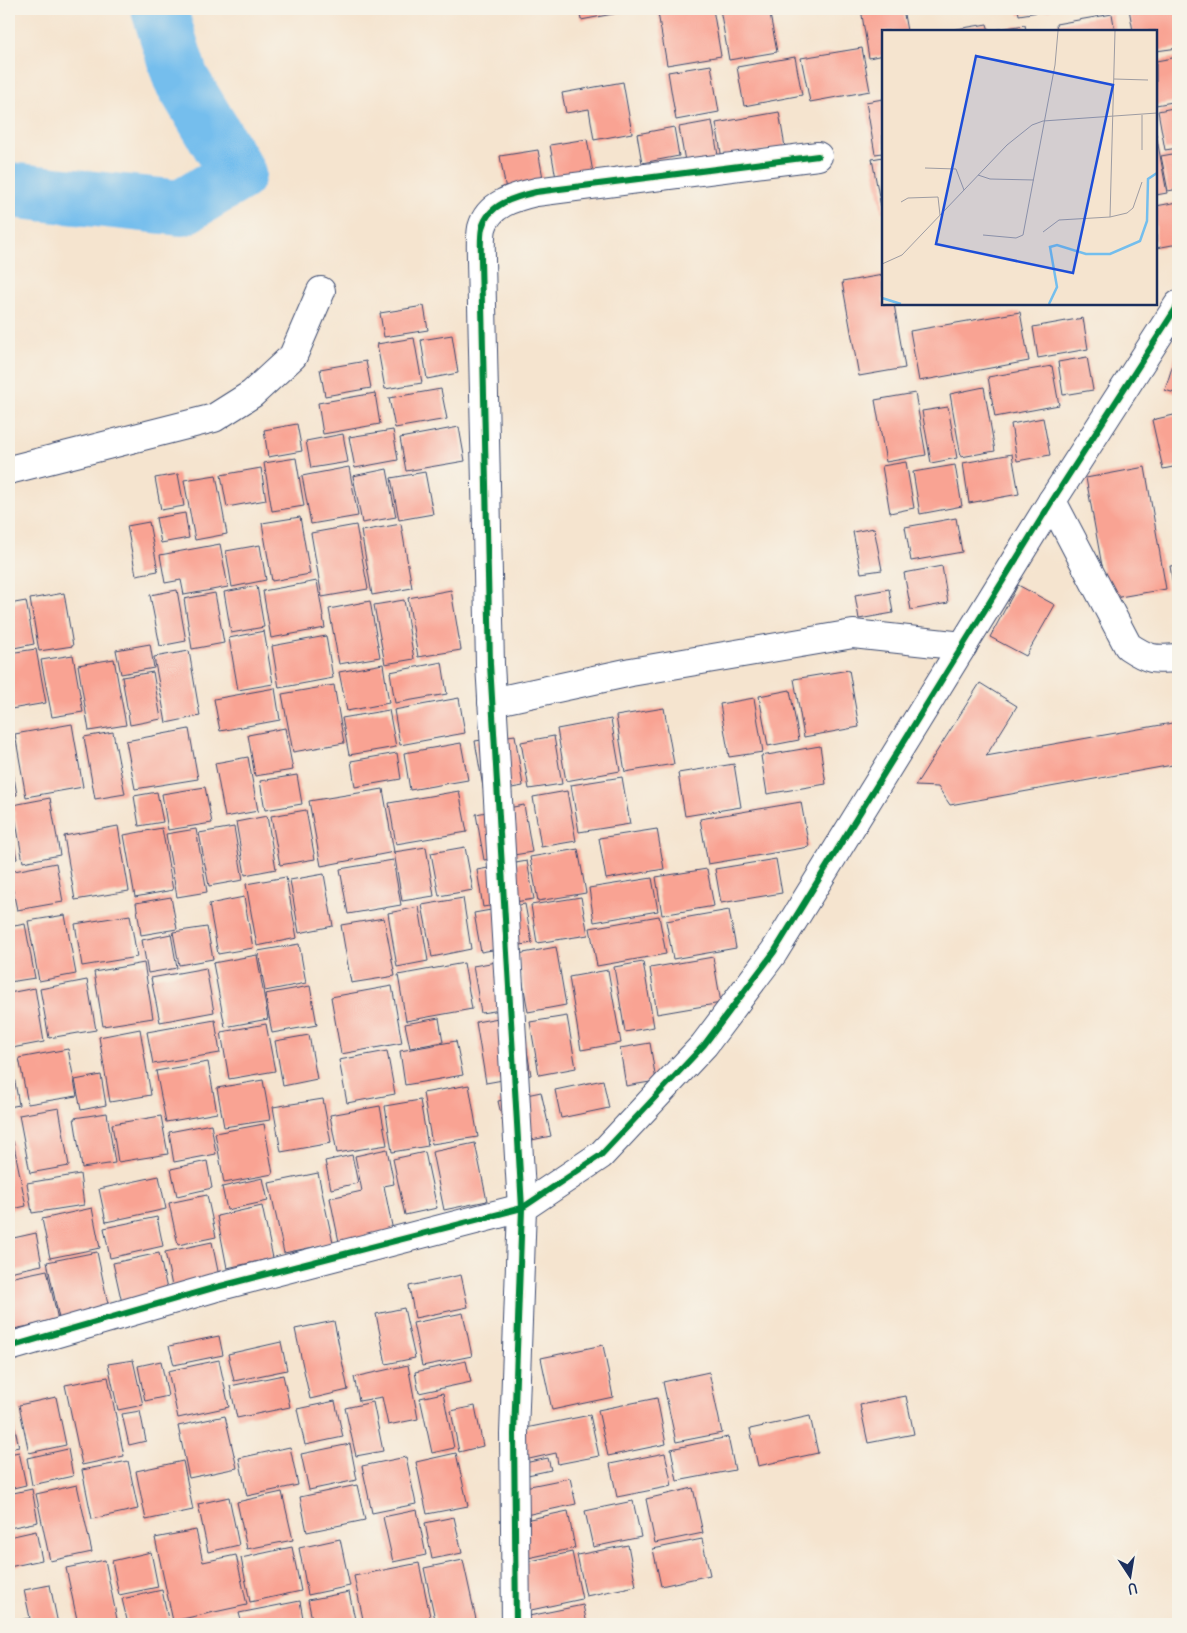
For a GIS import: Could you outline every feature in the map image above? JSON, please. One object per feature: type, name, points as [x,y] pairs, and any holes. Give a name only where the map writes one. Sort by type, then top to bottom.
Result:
[{"type":"street","points":[[516,1624],[514,1434],[522,1208],[490,664],[481,260],[482,227],[493,209],[514,198],[536,192],[818,156]]},
{"type":"street","points":[[9,470],[214,418],[252,394],[293,356],[321,291]]},
{"type":"street","points":[[9,1347],[213,1288],[522,1208],[601,1155],[704,1045],[774,952],[1052,501],[1178,305]]},
{"type":"street","points":[[1052,501],[1128,646],[1141,655],[1156,660],[1178,658]]},
{"type":"street","points":[[492,702],[631,672],[853,634],[963,646]]},
{"type":"building","points":[[579,9],[634,9],[634,10],[581,20]]},
{"type":"building","points":[[681,9],[713,9],[721,56],[667,65],[658,13]]},
{"type":"building","points":[[720,9],[769,9],[777,52],[729,60]]},
{"type":"building","points":[[861,9],[903,9],[907,30],[882,30],[882,55],[869,58]]},
{"type":"building","points":[[1018,9],[1051,9],[1051,10],[1019,15]]},
{"type":"building","points":[[1129,9],[1178,9],[1178,48],[1157,51],[1157,30],[1133,30]]},
{"type":"building","points":[[1112,14],[1115,30],[1057,30],[1056,24]]},
{"type":"building","points":[[987,24],[989,30],[951,30]]},
{"type":"building","points":[[1025,25],[1026,30],[994,30]]},
{"type":"building","points":[[862,48],[870,91],[810,102],[801,58]]},
{"type":"building","points":[[795,57],[802,95],[744,106],[737,67]]},
{"type":"building","points":[[1178,57],[1178,101],[1157,105],[1157,61]]},
{"type":"building","points":[[711,65],[719,112],[676,120],[668,72]]},
{"type":"building","points":[[623,82],[632,133],[594,140],[589,109],[566,113],[562,93]]},
{"type":"building","points":[[882,99],[882,153],[875,154],[866,102]]},
{"type":"building","points":[[1178,107],[1178,148],[1165,150],[1158,111]]},
{"type":"building","points":[[779,112],[785,147],[722,159],[716,123]]},
{"type":"building","points":[[712,121],[719,161],[686,167],[679,127]]},
{"type":"building","points":[[674,127],[679,156],[642,163],[637,134]]},
{"type":"building","points":[[587,139],[594,178],[557,184],[550,145]]},
{"type":"building","points":[[1157,139],[1167,193],[1157,195]]},
{"type":"building","points":[[538,150],[544,184],[506,190],[500,156]]},
{"type":"building","points":[[1178,153],[1178,189],[1168,191],[1161,156]]},
{"type":"building","points":[[882,157],[882,212],[872,159]]},
{"type":"building","points":[[1178,202],[1178,244],[1157,248],[1157,206]]},
{"type":"building","points":[[882,275],[882,305],[894,305],[905,368],[859,376],[842,282]]},
{"type":"building","points":[[424,306],[428,330],[384,337],[380,313]]},
{"type":"building","points":[[1020,312],[1029,361],[919,381],[910,331]]},
{"type":"building","points":[[1083,318],[1088,349],[1038,358],[1033,327]]},
{"type":"building","points":[[452,335],[458,373],[427,379],[421,340]]},
{"type":"building","points":[[414,338],[422,383],[385,389],[377,344]]},
{"type":"building","points":[[1178,348],[1178,394],[1165,390]]},
{"type":"building","points":[[1087,357],[1093,390],[1063,395],[1058,362]]},
{"type":"building","points":[[366,361],[371,388],[325,396],[320,369]]},
{"type":"building","points":[[1052,366],[1059,405],[995,417],[988,377]]},
{"type":"building","points":[[984,387],[995,451],[961,457],[950,394]]},
{"type":"building","points":[[441,389],[447,419],[395,428],[389,398]]},
{"type":"building","points":[[375,393],[380,424],[323,434],[318,403]]},
{"type":"building","points":[[915,393],[926,455],[886,462],[875,400]]},
{"type":"building","points":[[948,407],[957,458],[931,463],[922,411]]},
{"type":"building","points":[[1178,414],[1178,466],[1163,469],[1152,420]]},
{"type":"building","points":[[1043,418],[1050,455],[1017,461],[1011,424]]},
{"type":"building","points":[[297,424],[302,451],[268,457],[264,430]]},
{"type":"building","points":[[459,427],[465,461],[406,471],[400,438]]},
{"type":"building","points":[[393,430],[398,460],[355,468],[349,437]]},
{"type":"building","points":[[343,434],[348,462],[311,468],[306,441]]},
{"type":"building","points":[[1012,454],[1019,494],[969,503],[963,463]]},
{"type":"building","points":[[296,458],[304,506],[272,511],[264,463]]},
{"type":"building","points":[[906,462],[914,508],[890,513],[882,466]]},
{"type":"building","points":[[955,465],[962,506],[920,514],[913,472]]},
{"type":"building","points":[[349,467],[358,516],[311,524],[302,476]]},
{"type":"building","points":[[1145,467],[1166,589],[1108,599],[1086,478]]},
{"type":"building","points":[[261,468],[266,500],[227,507],[221,475]]},
{"type":"building","points":[[387,469],[396,517],[362,523],[353,476]]},
{"type":"building","points":[[425,472],[433,514],[399,520],[391,478]]},
{"type":"building","points":[[178,474],[184,506],[161,510],[155,478]]},
{"type":"building","points":[[216,475],[227,534],[195,540],[184,480]]},
{"type":"building","points":[[185,513],[189,538],[161,543],[156,518]]},
{"type":"building","points":[[300,517],[310,574],[272,581],[262,523]]},
{"type":"building","points":[[956,518],[962,552],[911,561],[905,527]]},
{"type":"building","points":[[149,522],[158,571],[136,575],[127,526]]},
{"type":"building","points":[[401,524],[412,588],[372,595],[361,531]]},
{"type":"building","points":[[356,525],[368,589],[322,597],[311,533]]},
{"type":"building","points":[[874,528],[882,570],[861,573],[853,532]]},
{"type":"building","points":[[220,544],[228,587],[184,595],[181,580],[165,583],[160,555]]},
{"type":"building","points":[[260,545],[266,580],[232,587],[226,551]]},
{"type":"building","points":[[1178,565],[1178,609],[1177,609],[1170,566]]},
{"type":"building","points":[[942,566],[948,603],[911,610],[904,573]]},
{"type":"building","points":[[317,581],[325,628],[271,638],[263,591]]},
{"type":"building","points":[[1018,585],[1055,605],[1026,656],[990,637]]},
{"type":"building","points":[[257,586],[264,627],[231,633],[224,592]]},
{"type":"building","points":[[889,589],[893,613],[859,619],[855,595]]},
{"type":"building","points":[[177,590],[186,641],[160,646],[150,595]]},
{"type":"building","points":[[451,590],[461,650],[418,657],[408,598]]},
{"type":"building","points":[[64,593],[73,646],[39,651],[30,599]]},
{"type":"building","points":[[215,593],[224,643],[192,649],[184,599]]},
{"type":"building","points":[[404,600],[414,659],[385,664],[374,605]]},
{"type":"building","points":[[26,601],[34,644],[9,649],[9,604]]},
{"type":"building","points":[[370,601],[380,657],[339,664],[329,609]]},
{"type":"building","points":[[264,631],[273,684],[238,690],[229,638]]},
{"type":"building","points":[[326,636],[333,678],[279,688],[272,646]]},
{"type":"building","points":[[150,644],[154,668],[121,674],[116,650]]},
{"type":"building","points":[[36,649],[46,703],[11,709],[9,653]]},
{"type":"building","points":[[189,651],[200,716],[166,723],[154,657]]},
{"type":"building","points":[[73,655],[83,712],[52,717],[41,660]]},
{"type":"building","points":[[114,659],[126,725],[89,731],[78,665]]},
{"type":"building","points":[[442,662],[447,694],[395,703],[390,672]]},
{"type":"building","points":[[383,664],[389,703],[347,711],[339,672]]},
{"type":"building","points":[[849,670],[859,727],[804,737],[794,679]]},
{"type":"building","points":[[153,672],[161,719],[130,725],[122,677]]},
{"type":"building","points":[[980,683],[1017,706],[986,756],[1178,722],[1178,764],[950,805],[938,787],[915,786]]},
{"type":"building","points":[[334,685],[344,743],[293,752],[282,694]]},
{"type":"building","points":[[275,688],[280,720],[220,731],[214,699]]},
{"type":"building","points":[[790,690],[799,740],[768,746],[759,696]]},
{"type":"building","points":[[459,698],[465,733],[400,745],[394,710]]},
{"type":"building","points":[[754,698],[763,752],[729,757],[720,704]]},
{"type":"building","points":[[664,708],[674,764],[625,772],[616,716]]},
{"type":"building","points":[[389,710],[396,747],[349,755],[342,718]]},
{"type":"building","points":[[611,719],[620,771],[566,781],[557,729]]},
{"type":"building","points":[[72,724],[83,787],[26,797],[15,734]]},
{"type":"building","points":[[285,728],[293,770],[255,776],[248,735]]},
{"type":"building","points":[[189,729],[198,779],[135,789],[126,741]]},
{"type":"building","points":[[113,732],[125,794],[95,799],[84,737]]},
{"type":"building","points":[[515,735],[523,786],[484,793],[475,741]]},
{"type":"building","points":[[554,736],[562,784],[529,789],[521,742]]},
{"type":"building","points":[[461,743],[468,780],[410,790],[404,753]]},
{"type":"building","points":[[820,746],[826,784],[767,794],[761,756]]},
{"type":"building","points":[[397,753],[401,779],[355,787],[351,761]]},
{"type":"building","points":[[248,757],[258,811],[225,817],[215,763]]},
{"type":"building","points":[[9,760],[11,760],[17,795],[9,796]]},
{"type":"building","points":[[734,764],[741,807],[685,816],[678,773]]},
{"type":"building","points":[[297,775],[302,804],[265,810],[260,781]]},
{"type":"building","points":[[622,777],[630,824],[579,832],[571,785]]},
{"type":"building","points":[[205,787],[212,823],[168,830],[162,794]]},
{"type":"building","points":[[383,789],[394,852],[321,866],[309,801]]},
{"type":"building","points":[[459,791],[467,832],[396,844],[389,803]]},
{"type":"building","points":[[567,791],[576,841],[541,847],[533,797]]},
{"type":"building","points":[[157,792],[163,822],[139,826],[134,796]]},
{"type":"building","points":[[50,798],[60,855],[23,862],[13,805]]},
{"type":"building","points":[[801,802],[809,847],[708,864],[700,819]]},
{"type":"building","points":[[524,805],[532,852],[484,860],[476,814]]},
{"type":"building","points":[[306,810],[315,859],[280,865],[271,816]]},
{"type":"building","points":[[267,816],[276,869],[245,875],[236,822]]},
{"type":"building","points":[[9,819],[17,859],[9,861]]},
{"type":"building","points":[[118,826],[129,891],[75,900],[64,836]]},
{"type":"building","points":[[234,827],[243,880],[209,886],[199,833]]},
{"type":"building","points":[[162,828],[173,890],[135,897],[124,835]]},
{"type":"building","points":[[196,829],[207,892],[177,897],[166,834]]},
{"type":"building","points":[[657,829],[664,869],[606,879],[599,838]]},
{"type":"building","points":[[426,847],[434,896],[402,901],[394,852]]},
{"type":"building","points":[[465,847],[473,890],[439,896],[431,853]]},
{"type":"building","points":[[578,849],[586,893],[538,901],[530,857]]},
{"type":"building","points":[[776,859],[782,893],[721,903],[715,869]]},
{"type":"building","points":[[393,860],[401,905],[348,914],[340,869]]},
{"type":"building","points":[[527,861],[534,899],[483,907],[477,870]]},
{"type":"building","points":[[56,863],[63,902],[17,910],[9,872]]},
{"type":"building","points":[[707,869],[714,906],[662,915],[656,877]]},
{"type":"building","points":[[324,874],[333,926],[299,933],[290,880]]},
{"type":"building","points":[[286,877],[297,938],[257,946],[246,884]]},
{"type":"building","points":[[652,878],[658,911],[594,922],[589,888]]},
{"type":"building","points":[[171,897],[177,929],[141,935],[136,903]]},
{"type":"building","points":[[244,897],[253,948],[218,954],[209,904]]},
{"type":"building","points":[[581,897],[588,935],[537,943],[531,905]]},
{"type":"building","points":[[463,898],[471,949],[432,957],[422,905]]},
{"type":"building","points":[[525,904],[532,943],[481,952],[474,913]]},
{"type":"building","points":[[419,907],[428,961],[397,967],[388,913]]},
{"type":"building","points":[[729,910],[736,948],[673,959],[666,921]]},
{"type":"building","points":[[65,915],[76,974],[39,981],[28,921]]},
{"type":"building","points":[[130,915],[137,957],[82,966],[75,924]]},
{"type":"building","points":[[659,916],[666,954],[597,966],[590,928]]},
{"type":"building","points":[[384,918],[395,976],[351,983],[341,925]]},
{"type":"building","points":[[25,924],[35,978],[9,982],[9,927]]},
{"type":"building","points":[[207,927],[213,959],[179,965],[173,932]]},
{"type":"building","points":[[171,934],[177,968],[148,973],[142,940]]},
{"type":"building","points":[[299,944],[306,983],[265,991],[258,951]]},
{"type":"building","points":[[556,947],[566,1005],[528,1012],[518,954]]},
{"type":"building","points":[[257,955],[268,1019],[225,1027],[213,963]]},
{"type":"building","points":[[713,957],[721,1003],[657,1014],[650,968]]},
{"type":"building","points":[[513,959],[521,1007],[481,1013],[473,966]]},
{"type":"building","points":[[643,962],[654,1027],[625,1032],[614,967]]},
{"type":"building","points":[[144,963],[153,1018],[103,1026],[94,972]]},
{"type":"building","points":[[464,963],[472,1009],[406,1021],[398,975]]},
{"type":"building","points":[[206,968],[214,1012],[160,1022],[151,978]]},
{"type":"building","points":[[608,970],[621,1043],[581,1050],[569,977]]},
{"type":"building","points":[[87,980],[96,1030],[49,1038],[40,989]]},
{"type":"building","points":[[310,986],[317,1025],[272,1033],[265,994]]},
{"type":"building","points":[[392,986],[402,1043],[341,1054],[331,997]]},
{"type":"building","points":[[35,988],[44,1042],[12,1048],[9,1026],[9,993]]},
{"type":"building","points":[[521,1014],[531,1075],[486,1083],[476,1022]]},
{"type":"building","points":[[567,1016],[576,1068],[539,1075],[530,1022]]},
{"type":"building","points":[[439,1018],[443,1042],[410,1048],[405,1024]]},
{"type":"building","points":[[215,1020],[220,1053],[153,1064],[147,1032]]},
{"type":"building","points":[[266,1024],[275,1071],[229,1079],[221,1032]]},
{"type":"building","points":[[140,1029],[151,1095],[110,1102],[99,1037]]},
{"type":"building","points":[[309,1035],[317,1079],[283,1086],[275,1041]]},
{"type":"building","points":[[456,1041],[463,1075],[405,1085],[400,1051]]},
{"type":"building","points":[[650,1043],[656,1081],[626,1086],[620,1048]]},
{"type":"building","points":[[9,1048],[19,1105],[9,1107]]},
{"type":"building","points":[[68,1049],[77,1096],[28,1104],[19,1058]]},
{"type":"building","points":[[387,1051],[395,1094],[347,1103],[339,1060]]},
{"type":"building","points":[[208,1062],[217,1113],[166,1122],[156,1071]]},
{"type":"building","points":[[101,1075],[106,1105],[81,1110],[75,1080]]},
{"type":"building","points":[[263,1080],[270,1120],[224,1127],[217,1088]]},
{"type":"building","points":[[603,1080],[609,1108],[561,1118],[555,1090]]},
{"type":"building","points":[[469,1085],[478,1137],[432,1144],[423,1093]]},
{"type":"building","points":[[541,1092],[551,1136],[508,1145],[498,1101]]},
{"type":"building","points":[[323,1099],[331,1143],[281,1152],[273,1107]]},
{"type":"building","points":[[420,1100],[428,1146],[392,1152],[385,1106]]},
{"type":"building","points":[[380,1106],[387,1145],[337,1153],[330,1115]]},
{"type":"building","points":[[59,1108],[69,1166],[30,1173],[19,1115]]},
{"type":"building","points":[[107,1113],[115,1163],[82,1168],[74,1118]]},
{"type":"building","points":[[161,1116],[168,1154],[118,1162],[112,1124]]},
{"type":"building","points":[[211,1124],[216,1154],[174,1162],[169,1132]]},
{"type":"building","points":[[264,1124],[273,1174],[224,1183],[215,1133]]},
{"type":"building","points":[[13,1141],[26,1206],[9,1210],[9,1142]]},
{"type":"building","points":[[475,1143],[487,1201],[444,1210],[432,1152]]},
{"type":"building","points":[[387,1149],[394,1184],[384,1186],[393,1231],[339,1242],[330,1198],[362,1191],[355,1156]]},
{"type":"building","points":[[425,1152],[437,1208],[405,1215],[393,1159]]},
{"type":"building","points":[[352,1155],[358,1183],[331,1189],[325,1161]]},
{"type":"building","points":[[207,1161],[212,1188],[177,1196],[171,1169]]},
{"type":"building","points":[[318,1173],[333,1243],[284,1253],[269,1183]]},
{"type":"building","points":[[80,1174],[84,1205],[32,1213],[27,1183]]},
{"type":"building","points":[[159,1176],[166,1209],[106,1222],[99,1189]]},
{"type":"building","points":[[263,1178],[268,1201],[227,1210],[222,1187]]},
{"type":"building","points":[[207,1195],[216,1237],[178,1245],[169,1203]]},
{"type":"building","points":[[262,1206],[273,1258],[227,1268],[217,1216]]},
{"type":"building","points":[[92,1208],[100,1248],[50,1258],[42,1219]]},
{"type":"building","points":[[157,1217],[163,1246],[110,1258],[104,1228]]},
{"type":"building","points":[[36,1233],[42,1265],[9,1272],[9,1239]]},
{"type":"building","points":[[212,1242],[220,1281],[173,1291],[165,1252]]},
{"type":"building","points":[[97,1252],[110,1313],[60,1323],[47,1262]]},
{"type":"building","points":[[159,1253],[168,1294],[122,1303],[113,1263]]},
{"type":"building","points":[[47,1270],[58,1320],[9,1330],[9,1278]]},
{"type":"building","points":[[461,1275],[468,1307],[415,1318],[409,1286]]},
{"type":"building","points":[[404,1308],[415,1358],[386,1364],[376,1314]]},
{"type":"building","points":[[463,1313],[472,1356],[422,1366],[413,1323]]},
{"type":"building","points":[[334,1321],[348,1390],[310,1399],[295,1329]]},
{"type":"building","points":[[219,1336],[223,1355],[174,1365],[169,1346]]},
{"type":"building","points":[[281,1342],[287,1370],[234,1381],[228,1354]]},
{"type":"building","points":[[603,1345],[613,1397],[552,1410],[541,1358]]},
{"type":"building","points":[[133,1360],[143,1405],[118,1410],[108,1364]]},
{"type":"building","points":[[219,1360],[229,1407],[178,1418],[168,1371]]},
{"type":"building","points":[[161,1361],[168,1396],[145,1401],[138,1366]]},
{"type":"building","points":[[466,1361],[471,1382],[419,1393],[415,1372]]},
{"type":"building","points":[[408,1365],[418,1419],[388,1425],[382,1397],[359,1401],[354,1377]]},
{"type":"building","points":[[709,1372],[722,1433],[676,1442],[663,1382]]},
{"type":"building","points":[[283,1375],[290,1407],[237,1418],[230,1386]]},
{"type":"building","points":[[108,1377],[124,1456],[82,1465],[65,1385]]},
{"type":"building","points":[[443,1393],[454,1448],[432,1453],[420,1398]]},
{"type":"building","points":[[906,1396],[914,1434],[868,1443],[860,1405]]},
{"type":"building","points":[[56,1397],[66,1445],[29,1453],[19,1405]]},
{"type":"building","points":[[657,1398],[666,1444],[608,1456],[598,1410]]},
{"type":"building","points":[[335,1401],[343,1437],[305,1445],[297,1409]]},
{"type":"building","points":[[9,1402],[19,1447],[9,1449]]},
{"type":"building","points":[[373,1402],[383,1451],[356,1456],[345,1408]]},
{"type":"building","points":[[475,1406],[483,1446],[459,1452],[451,1411]]},
{"type":"building","points":[[140,1411],[146,1441],[129,1445],[122,1414]]},
{"type":"building","points":[[590,1415],[599,1456],[558,1464],[556,1453],[507,1464],[501,1433]]},
{"type":"building","points":[[225,1416],[237,1468],[189,1478],[178,1426]]},
{"type":"building","points":[[810,1416],[818,1453],[758,1466],[750,1429]]},
{"type":"building","points":[[728,1437],[735,1470],[677,1481],[671,1449]]},
{"type":"building","points":[[350,1444],[357,1480],[309,1490],[301,1454]]},
{"type":"building","points":[[290,1447],[298,1485],[247,1496],[239,1458]]},
{"type":"building","points":[[68,1449],[73,1476],[32,1485],[27,1458]]},
{"type":"building","points":[[19,1452],[26,1485],[9,1489],[9,1454]]},
{"type":"building","points":[[456,1453],[468,1506],[427,1514],[416,1462]]},
{"type":"building","points":[[665,1453],[672,1486],[617,1497],[610,1464]]},
{"type":"building","points":[[406,1457],[416,1504],[372,1513],[362,1466]]},
{"type":"building","points":[[548,1458],[551,1470],[509,1479],[506,1467]]},
{"type":"building","points":[[128,1461],[138,1509],[92,1519],[82,1470]]},
{"type":"building","points":[[183,1461],[193,1510],[146,1520],[136,1471]]},
{"type":"building","points":[[570,1478],[576,1504],[526,1515],[520,1488]]},
{"type":"building","points":[[77,1485],[92,1552],[50,1561],[36,1494]]},
{"type":"building","points":[[357,1485],[365,1520],[307,1532],[300,1497]]},
{"type":"building","points":[[693,1488],[703,1533],[655,1543],[646,1499]]},
{"type":"building","points":[[32,1489],[38,1522],[9,1528],[9,1494]]},
{"type":"building","points":[[282,1492],[293,1540],[247,1549],[237,1502]]},
{"type":"building","points":[[229,1497],[239,1545],[208,1552],[198,1504]]},
{"type":"building","points":[[633,1501],[641,1537],[593,1547],[585,1511]]},
{"type":"building","points":[[417,1510],[426,1555],[393,1562],[383,1517]]},
{"type":"building","points":[[568,1511],[575,1548],[514,1561],[506,1524]]},
{"type":"building","points":[[454,1517],[462,1553],[432,1559],[425,1523]]},
{"type":"building","points":[[196,1530],[203,1562],[236,1555],[247,1605],[173,1621],[155,1538]]},
{"type":"building","points":[[36,1531],[42,1560],[9,1567],[9,1537]]},
{"type":"building","points":[[340,1539],[350,1586],[308,1595],[299,1548]]},
{"type":"building","points":[[702,1539],[710,1575],[661,1586],[653,1549]]},
{"type":"building","points":[[628,1545],[636,1586],[586,1596],[577,1555]]},
{"type":"building","points":[[292,1547],[301,1591],[250,1602],[241,1558]]},
{"type":"building","points":[[151,1552],[158,1587],[119,1595],[112,1561]]},
{"type":"building","points":[[572,1552],[582,1599],[522,1612],[512,1565]]},
{"type":"building","points":[[105,1560],[118,1624],[78,1624],[66,1568]]},
{"type":"building","points":[[463,1560],[477,1624],[436,1624],[424,1568]]},
{"type":"building","points":[[419,1563],[431,1621],[415,1624],[364,1624],[354,1576]]},
{"type":"building","points":[[50,1585],[58,1624],[9,1624],[9,1622],[30,1618],[24,1590]]},
{"type":"building","points":[[162,1590],[169,1624],[128,1624],[122,1599]]},
{"type":"building","points":[[349,1592],[356,1624],[313,1624],[308,1600]]},
{"type":"building","points":[[300,1601],[304,1624],[242,1624],[239,1613]]},
{"type":"building","points":[[583,1605],[587,1624],[526,1624],[524,1617]]},
{"type":"waterway","points":[[9,190],[181,208],[238,174],[181,79],[159,9]]},
{"type":"cycle path","points":[[516,1624],[514,1434],[522,1208],[490,664],[481,260],[482,228],[485,220],[496,207],[511,199],[536,192],[818,156]]},
{"type":"cycle path","points":[[9,1347],[213,1288],[522,1208],[601,1155],[704,1045],[774,952],[1052,501],[1178,305]]}]
